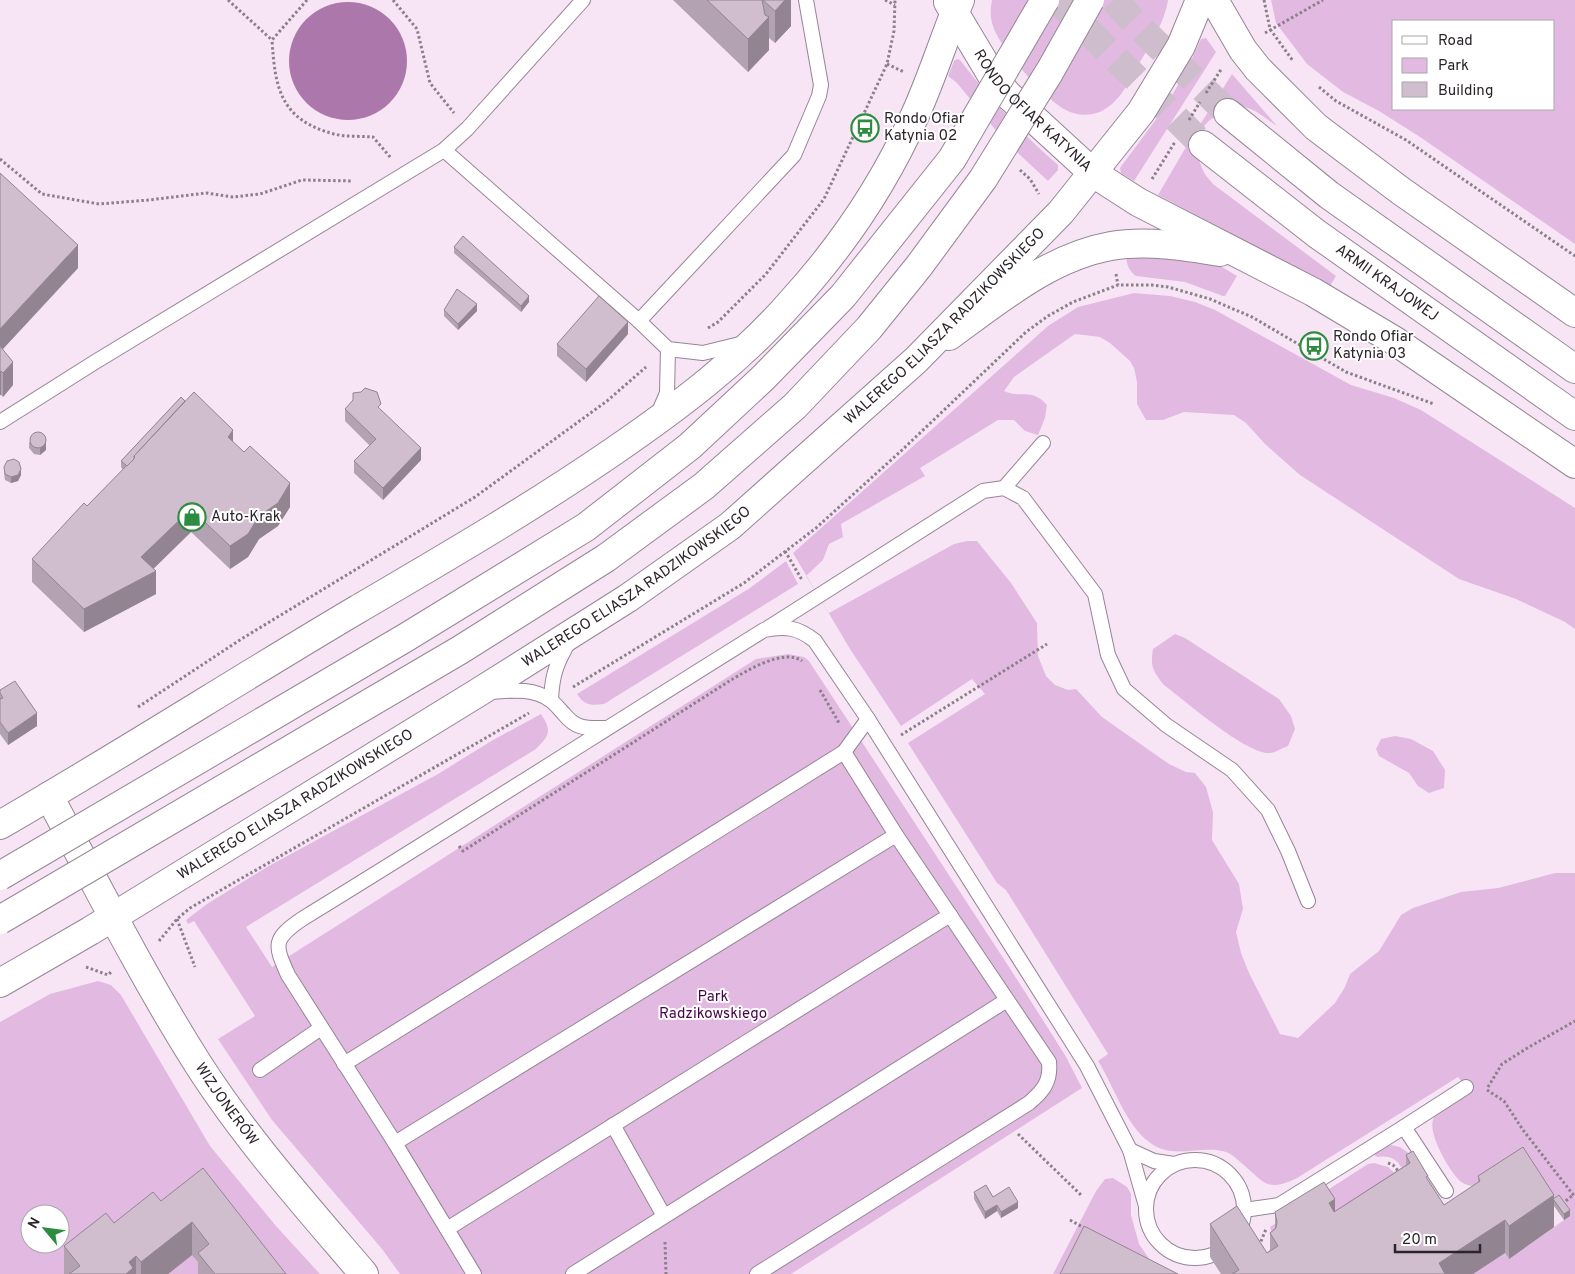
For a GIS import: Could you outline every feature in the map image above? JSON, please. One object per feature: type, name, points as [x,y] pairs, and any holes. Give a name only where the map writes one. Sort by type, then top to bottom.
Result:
[{"type":"main road","points":[[0,876],[380,653],[586,527],[690,446],[764,378],[843,296],[952,159],[1045,0]]},
{"type":"main road","points":[[0,920],[468,645],[606,558],[704,486],[794,406],[869,328],[919,266],[983,178],[1050,71],[1090,0]]},
{"type":"main road","name":"RONDO OFIAR KATYNIA","points":[[954,4],[991,74],[1007,94],[1093,173],[1141,112],[1181,46],[1200,0]]},
{"type":"main road","points":[[1214,0],[1243,50],[1258,69],[1316,127],[1401,191],[1575,314]]},
{"type":"main road","points":[[0,824],[483,536],[586,470],[654,424],[694,394],[755,340],[793,301],[857,219],[914,118],[954,4]]},
{"type":"main road","points":[[1228,113],[1329,195],[1575,369]]},
{"type":"main road","name":"ARMII KRAJOWEJ","points":[[1202,144],[1317,234],[1575,416]]},
{"type":"main road","points":[[1093,173],[1138,202],[1313,292],[1395,340],[1575,464]]},
{"type":"main road","name":"WALEREGO ELIASZA RADZIKOWSKIEGO","points":[[0,984],[113,917],[479,692],[628,598],[730,526],[916,360],[1061,212],[1093,173]]},
{"type":"main road","points":[[916,360],[1024,283],[1066,260],[1088,252],[1111,246],[1163,245],[1244,256]]},
{"type":"main road","points":[[49,796],[113,917]]},
{"type":"main road","name":"WIZJONERÓW","points":[[113,917],[135,958],[194,1056],[221,1096],[280,1175],[364,1274]]},
{"type":"lane","points":[[0,422],[95,362],[444,150],[467,130],[583,0]]},
{"type":"lane","points":[[640,321],[794,155],[822,85],[806,0]]},
{"type":"lane","points":[[444,150],[640,321],[668,350],[703,353],[755,340]]},
{"type":"lane","points":[[654,424],[667,393],[668,350]]},
{"type":"lane","points":[[1004,488],[1043,442]]},
{"type":"lane","points":[[474,1274],[395,1143],[288,975],[280,956],[279,942],[281,936],[287,930],[983,491],[1004,488],[1023,498],[1095,594],[1108,655],[1124,689],[1166,725],[1232,770],[1268,810],[1288,851],[1308,901]]},
{"type":"lane","points":[[764,630],[780,627],[793,629],[805,633],[815,641],[868,719],[1087,1066],[1130,1150],[1146,1206]]},
{"type":"lane","points":[[551,700],[552,681],[556,667],[574,632]]},
{"type":"lane","points":[[479,692],[517,690],[537,693],[551,700],[567,718],[580,728],[607,728]]},
{"type":"lane","points":[[344,1064],[844,752],[868,719]]},
{"type":"lane","points":[[757,1274],[1029,1103],[1043,1092],[1049,1079],[1049,1062],[896,835],[844,752]]},
{"type":"lane","points":[[395,1143],[896,835]]},
{"type":"lane","points":[[447,1229],[950,916]]},
{"type":"lane","points":[[572,1274],[1007,1000]]},
{"type":"lane","points":[[260,1070],[321,1028]]},
{"type":"lane","points":[[1244,1210],[1279,1205],[1466,1087]]},
{"type":"lane","points":[[613,1125],[664,1216]]},
{"type":"lane","points":[[1404,1127],[1446,1191]]},
{"type":"lane","points":[[1130,1150],[1154,1160],[1174,1164]]},
{"type":"lane","points":[[1190,1160],[1207,1161],[1222,1167],[1234,1179],[1242,1193],[1244,1210],[1242,1226],[1234,1239],[1223,1250],[1209,1256],[1193,1258],[1178,1255],[1164,1247],[1154,1236],[1147,1222],[1146,1206],[1148,1193],[1154,1182],[1163,1172],[1174,1164],[1190,1160]]},
{"type":"path","points":[[228,0],[272,40],[274,73],[280,94],[290,109],[302,121],[335,134],[373,137],[405,175]]},
{"type":"path","points":[[272,40],[307,0]]},
{"type":"path","points":[[393,0],[417,29],[430,83],[467,130]]},
{"type":"path","points":[[885,0],[896,5]]},
{"type":"path","points":[[130,712],[243,638],[475,497],[607,401],[668,350],[718,322],[766,274],[824,199],[887,64],[894,31],[895,0]]},
{"type":"path","points":[[1264,0],[1270,29],[1294,63]]},
{"type":"path","points":[[1270,29],[1323,0]]},
{"type":"path","points":[[887,64],[912,75]]},
{"type":"path","points":[[1317,86],[1336,101],[1406,140],[1575,256]]},
{"type":"path","points":[[0,159],[42,194],[99,204],[206,193],[233,196],[260,194],[302,180],[355,181]]},
{"type":"path","points":[[573,687],[744,583],[816,528],[901,451],[1026,332],[1048,316],[1074,302],[1118,285],[1168,287],[1210,299],[1252,317],[1346,372],[1437,404]]},
{"type":"path","points":[[785,551],[812,598]]},
{"type":"path","points":[[884,745],[1047,644]]},
{"type":"path","points":[[462,851],[731,680],[758,665],[790,657],[804,663]]},
{"type":"path","points":[[819,688],[838,721],[836,729]]},
{"type":"path","points":[[155,946],[178,919],[199,903],[535,710]]},
{"type":"path","points":[[178,919],[195,967]]},
{"type":"path","points":[[80,965],[108,975],[111,972]]},
{"type":"path","points":[[1562,1204],[1574,1196],[1504,1102],[1486,1089],[1502,1064],[1575,1021]]},
{"type":"path","points":[[1003,1120],[1081,1195]]},
{"type":"path","points":[[664,1216],[666,1274]]},
{"type":"path","points":[[1070,1220],[1086,1230]]},
{"type":"green space","points":[[992,0],[1168,0],[1157,32],[1121,94],[1109,107],[1086,115],[1071,112],[1056,103],[1035,84],[1013,59],[993,26],[991,20]]},
{"type":"green space","points":[[1271,0],[1575,0],[1575,244],[1420,137],[1379,111],[1343,92],[1307,64],[1276,23]]},
{"type":"green space","points":[[1206,38],[1216,52],[1134,181],[1121,173],[1120,168],[1166,106],[1201,39]]},
{"type":"green space","points":[[960,60],[1006,115],[1058,165],[1058,170],[1048,181],[1003,139],[957,83],[948,76],[954,61]]},
{"type":"green space","points":[[1232,74],[1277,126],[1256,112],[1243,107],[1218,115],[1200,133],[1197,149],[1203,170],[1213,184],[1336,276],[1330,286],[1158,195]]},
{"type":"green space","points":[[1131,254],[1210,262],[1237,276],[1225,296],[1223,296],[1185,282],[1136,276],[1127,264],[1127,256]]},
{"type":"green space","points":[[1134,293],[1170,296],[1195,302],[1215,310],[1351,385],[1394,398],[1421,410],[1575,508],[1575,629],[1565,622],[1516,599],[1459,579],[1300,475],[1265,444],[1246,423],[1234,415],[1184,412],[1163,420],[1146,420],[1137,404],[1137,382],[1134,368],[1130,361],[1110,343],[1100,337],[1075,334],[1014,377],[1004,391],[1036,396],[1047,405],[1045,418],[1038,435],[1025,431],[1014,420],[998,420],[920,468],[925,476],[841,524],[843,537],[829,544],[823,560],[806,576],[793,553],[1048,326],[1078,307]]},
{"type":"green space","points":[[977,541],[1011,583],[1037,623],[1038,656],[1046,676],[1055,685],[1068,690],[1076,689],[1102,717],[1169,764],[1186,772],[1195,773],[1206,787],[1213,812],[1212,840],[1239,884],[1243,909],[1236,932],[1241,953],[1280,1034],[1298,1038],[1335,1003],[1345,987],[1350,974],[1379,951],[1401,915],[1413,908],[1461,892],[1498,888],[1555,873],[1575,873],[1575,1274],[1473,1274],[1505,1253],[1509,1259],[1564,1220],[1521,1158],[1477,1186],[1461,1182],[1455,1175],[1440,1152],[1432,1126],[1435,1116],[1439,1112],[1470,1092],[1458,1077],[1297,1178],[1278,1185],[1265,1183],[1226,1152],[1216,1150],[1168,1150],[1158,1148],[1149,1142],[1133,1125],[1098,1061],[1108,1054],[1006,890],[997,883],[908,743],[985,694],[972,679],[901,726],[850,649],[821,600],[829,613],[954,544]]},
{"type":"green space","points":[[786,561],[798,584],[604,704],[588,704],[577,694],[750,588]]},
{"type":"green space","points":[[1175,634],[1185,638],[1279,699],[1291,716],[1295,729],[1288,746],[1270,753],[1247,745],[1216,725],[1164,685],[1153,668],[1153,649]]},
{"type":"green space","name":"Park Radzikowskiego","points":[[788,654],[804,657],[809,661],[1011,970],[1065,1055],[1082,1088],[791,1274],[400,1274],[382,1249],[272,1120],[218,1039],[255,1016],[194,921],[188,924],[186,920],[207,904],[267,867],[438,774],[493,740],[541,714],[547,725],[548,733],[536,749],[246,927],[272,967],[756,659]]},
{"type":"green space","points":[[1395,736],[1411,739],[1433,751],[1445,770],[1444,788],[1429,793],[1418,786],[1409,773],[1379,756],[1376,749],[1381,739]]},
{"type":"green space","points":[[98,981],[111,985],[121,995],[210,1146],[276,1226],[320,1274],[0,1274],[0,1022],[50,994]]},
{"type":"green space","points":[[1391,1145],[1400,1147],[1413,1156],[1438,1196],[1413,1183],[1395,1160],[1385,1156],[1377,1157],[1373,1153]]},
{"type":"green space","points":[[1374,1163],[1388,1167],[1399,1177],[1275,1244],[1270,1227],[1368,1164]]},
{"type":"green space","points":[[1113,1178],[1127,1187],[1131,1194],[1131,1215],[1139,1244],[1152,1263],[1178,1274],[1053,1274],[1096,1191],[1105,1179]]},
{"type":"shaded area","points":[[348,2],[371,6],[390,19],[403,38],[407,61],[403,84],[390,103],[371,116],[348,120],[325,116],[306,103],[293,84],[289,61],[293,38],[306,19],[325,6]]},
{"type":"building","points":[[707,0],[762,0],[765,15],[769,17],[748,39]]},
{"type":"building","points":[[763,0],[785,0],[775,11]]},
{"type":"building","points":[[0,173],[78,245],[0,329]]},
{"type":"building","points":[[463,236],[529,296],[521,306],[454,247]]},
{"type":"building","points":[[457,289],[477,304],[458,324],[444,310]]},
{"type":"building","points":[[599,296],[628,322],[586,369],[557,344]]},
{"type":"building","points":[[0,346],[13,362],[3,373],[0,372]]},
{"type":"building","points":[[365,388],[377,392],[381,404],[378,407],[421,448],[383,488],[354,461],[376,439],[345,409],[353,400],[353,393],[361,392]]},
{"type":"building","name":"Auto-Krak","points":[[194,392],[233,430],[228,437],[244,452],[250,446],[290,483],[278,503],[259,516],[248,534],[230,546],[191,509],[141,557],[156,571],[84,609],[32,559],[84,503],[87,506],[135,457]]},
{"type":"building","points":[[181,397],[185,401],[134,456],[134,459],[127,466],[121,461]]},
{"type":"building","points":[[35,432],[41,432],[46,437],[44,446],[35,448],[30,443],[30,437]]},
{"type":"building","points":[[14,459],[19,462],[21,469],[18,475],[11,477],[5,474],[4,467],[7,461]]},
{"type":"building","points":[[15,681],[37,713],[8,733],[0,722],[0,699],[3,698],[0,690]]},
{"type":"building","points":[[1523,1147],[1554,1195],[1509,1226],[1505,1220],[1439,1263],[1445,1274],[1232,1274],[1239,1270],[1210,1224],[1237,1206],[1267,1253],[1278,1246],[1270,1233],[1276,1228],[1275,1212],[1324,1182],[1335,1199],[1329,1203],[1334,1212],[1410,1163],[1406,1155],[1413,1151],[1428,1176],[1426,1177],[1444,1205],[1480,1181],[1478,1176]]},
{"type":"building","points":[[203,1168],[286,1274],[215,1274],[198,1253],[209,1244],[192,1222],[141,1262],[136,1256],[129,1262],[133,1268],[126,1274],[69,1274],[80,1266],[70,1254],[70,1241],[106,1213],[114,1223],[153,1192],[161,1201]]},
{"type":"building","points":[[986,1185],[993,1197],[1009,1187],[1018,1202],[1001,1212],[997,1205],[985,1212],[974,1192]]},
{"type":"building","points":[[1559,1195],[1570,1210],[1564,1214],[1553,1199]]},
{"type":"building","points":[[1084,1226],[1178,1274],[1060,1274]]},
{"type":"tunnel","points":[[1057,0],[1203,145]]},
{"type":"tunnel","points":[[1114,0],[1135,23],[1228,113]]},
{"type":"place","name":"Rondo Ofiar Katynia 02","points":[[865,128]]},
{"type":"place","name":"Rondo Ofiar Katynia 03","points":[[1314,346]]},
{"type":"place","name":"Auto-Krak","points":[[192,517]]}]
